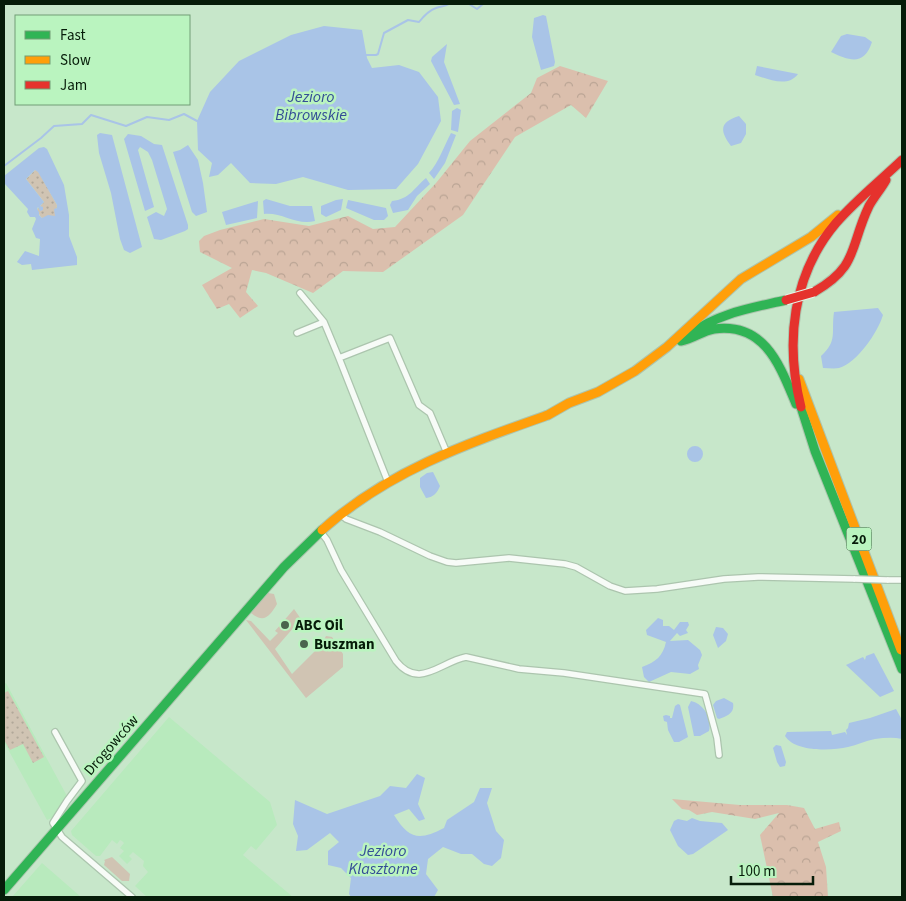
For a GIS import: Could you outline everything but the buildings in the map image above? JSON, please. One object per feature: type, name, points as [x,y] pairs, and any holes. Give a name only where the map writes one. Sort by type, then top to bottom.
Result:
[{"type":"main road","name":"20","points":[[902,160],[844,214],[818,247],[800,288],[794,311],[792,334],[797,391],[810,434],[902,669]]},
{"type":"main road","points":[[548,415],[571,409],[619,386],[665,355],[696,328],[712,320],[814,292],[830,284],[840,276],[849,263],[870,206],[885,182],[887,174]]},
{"type":"main road","points":[[548,415],[569,403],[598,392],[636,371],[667,347],[741,279],[811,237],[836,215],[844,214]]},
{"type":"main road","points":[[681,341],[686,341],[701,333],[719,329],[742,332],[760,341],[771,351],[777,360],[810,434]]},
{"type":"main road","name":"20","points":[[794,362],[902,653]]},
{"type":"main road","name":"Drogowców","points":[[4,890],[284,567],[320,531],[340,514],[413,468],[447,453],[548,415]]},
{"type":"street","points":[[300,293],[324,322],[388,482]]},
{"type":"street","points":[[297,333],[324,322]]},
{"type":"street","points":[[339,358],[390,338],[419,405],[430,413],[447,453]]},
{"type":"street","points":[[340,514],[346,519],[448,562],[456,563],[509,558],[565,564],[576,567],[610,586],[625,591],[657,589],[724,579],[758,577],[902,580]]},
{"type":"street","points":[[320,531],[327,540],[341,570],[396,661],[412,673],[428,673],[466,657],[519,669],[564,673],[705,694],[717,738],[719,755]]},
{"type":"street","points":[[55,732],[63,750],[82,779],[81,784],[67,800],[53,823],[62,837],[132,897]]},
{"type":"shaded area","points":[[35,170],[38,171],[57,205],[55,216],[42,218],[40,216],[37,209],[44,202],[26,179]]},
{"type":"shaded area","points":[[268,593],[274,594],[277,604],[272,612],[263,618],[251,613],[251,611]]},
{"type":"shaded area","points":[[294,609],[301,619],[275,649],[292,674],[322,644],[326,636],[332,637],[343,654],[343,667],[306,698],[246,620],[251,621],[270,641],[278,633],[275,631]]},
{"type":"shaded area","points":[[6,683],[67,796],[54,817],[47,820],[4,742],[4,684]]},
{"type":"shaded area","points":[[8,691],[44,757],[33,763],[23,744],[10,750],[4,740],[4,693]]},
{"type":"shaded area","points":[[169,717],[270,802],[277,825],[256,850],[251,846],[243,855],[293,897],[147,897],[135,886],[148,872],[143,866],[144,861],[133,852],[129,856],[132,859],[127,864],[119,856],[124,851],[120,848],[124,843],[122,841],[120,840],[117,844],[112,840],[100,856],[96,856],[72,835],[71,831]]},
{"type":"shaded area","points":[[112,857],[130,874],[129,881],[122,881],[104,865],[104,860]]},
{"type":"shaded area","points":[[42,863],[81,897],[12,897]]},
{"type":"green space","points":[[560,66],[608,81],[586,118],[571,105],[515,137],[463,215],[383,272],[343,271],[313,293],[266,273],[252,270],[246,292],[258,306],[240,318],[229,304],[217,309],[202,285],[232,268],[200,252],[199,241],[204,236],[264,219],[309,226],[348,216],[373,229],[395,227],[436,183],[470,141],[531,93],[537,78]]},
{"type":"green space","points":[[672,799],[740,805],[787,805],[804,808],[815,829],[839,822],[841,831],[818,842],[826,867],[828,897],[773,897],[760,835],[779,813],[755,819],[712,812],[697,815],[689,810],[682,809]]},
{"type":"water","points":[[546,16],[555,62],[554,66],[541,70],[532,37],[534,18]]},
{"type":"water","name":"Jezioro Bibrowskie","points":[[324,26],[362,30],[367,58],[372,68],[399,65],[419,72],[438,97],[441,121],[418,164],[396,189],[348,190],[303,177],[276,184],[250,183],[231,163],[218,175],[209,177],[212,163],[198,150],[197,121],[210,92],[239,61],[291,35]]},
{"type":"water","points":[[847,34],[865,37],[872,42],[869,50],[861,58],[844,58],[831,52],[841,36]]},
{"type":"water","points":[[447,44],[444,62],[460,104],[454,105],[431,61],[432,57]]},
{"type":"water","points":[[757,66],[798,74],[789,81],[772,80],[755,75]]},
{"type":"water","points":[[457,108],[461,110],[458,132],[451,130],[452,111]]},
{"type":"water","points":[[739,116],[746,124],[746,134],[741,143],[731,146],[723,131],[723,127],[728,121]]},
{"type":"water","points":[[100,133],[112,135],[142,247],[130,253],[124,250],[120,239],[111,193],[99,153],[97,135]]},
{"type":"water","points":[[451,133],[456,135],[445,163],[434,179],[429,173],[439,159]]},
{"type":"water","points":[[128,134],[141,136],[154,144],[162,145],[188,225],[188,229],[185,231],[161,240],[154,239],[147,217],[156,212],[164,216],[167,209],[152,160],[148,152],[140,147],[138,150],[154,207],[145,211],[124,139]]},
{"type":"water","points":[[188,145],[198,160],[207,212],[196,216],[192,212],[173,152]]},
{"type":"water","points":[[44,147],[47,149],[64,185],[69,215],[69,236],[77,257],[77,265],[32,270],[31,264],[22,265],[17,262],[25,251],[39,256],[40,239],[36,238],[32,229],[35,217],[30,217],[27,212],[28,209],[4,183],[4,176],[39,148]],"holes":[[[35,170],[57,205],[57,208],[54,209],[55,216],[48,215],[42,218],[39,215],[37,209],[38,207],[40,211],[43,210],[43,207],[40,206],[44,202],[26,179]]]},
{"type":"water","points":[[426,178],[430,184],[417,196],[408,210],[393,213],[390,205],[392,201],[407,196]]},
{"type":"water","points":[[266,199],[290,206],[312,206],[315,221],[302,222],[277,215],[264,214],[263,201]]},
{"type":"water","points":[[343,199],[341,210],[326,217],[321,214],[321,206]]},
{"type":"water","points":[[348,200],[386,208],[388,216],[384,220],[374,220],[346,208]]},
{"type":"water","points":[[258,201],[257,218],[226,225],[222,212]]},
{"type":"water","points":[[878,308],[883,315],[872,338],[860,354],[839,368],[823,368],[821,356],[832,341],[834,312]]},
{"type":"water","points":[[695,446],[703,454],[695,462],[687,454]]},
{"type":"water","points":[[433,472],[440,486],[435,494],[426,498],[420,487],[420,478],[427,473]]},
{"type":"water","points":[[658,618],[663,620],[663,626],[669,626],[674,630],[680,622],[688,622],[689,625],[686,630],[688,633],[680,636],[677,633],[670,641],[688,640],[700,650],[702,655],[698,665],[699,669],[690,674],[671,672],[649,682],[644,677],[642,667],[658,658],[666,642],[647,635],[646,630]]},
{"type":"water","points":[[716,627],[723,628],[728,634],[726,641],[718,648],[713,635]]},
{"type":"water","points":[[874,653],[894,691],[880,697],[846,665],[863,657],[865,660],[866,656]]},
{"type":"water","points":[[724,698],[733,703],[733,709],[732,712],[719,719],[713,705],[716,701]]},
{"type":"water","points":[[691,701],[700,705],[708,717],[709,731],[700,736],[694,736],[688,707]]},
{"type":"water","points":[[680,705],[688,737],[679,742],[674,742],[663,716],[666,715],[672,718],[675,706]]},
{"type":"water","points":[[896,709],[902,720],[902,739],[875,739],[848,747],[814,749],[797,745],[785,736],[787,732],[825,731],[831,731],[832,735],[845,732],[847,735],[846,730],[849,723]]},
{"type":"water","points":[[776,745],[781,746],[786,762],[785,766],[780,767],[777,762],[773,748]]},
{"type":"water","name":"Jezioro Klasztorne","points":[[417,774],[425,778],[418,804],[425,819],[419,821],[409,809],[394,815],[405,829],[410,833],[421,836],[444,828],[447,820],[474,802],[480,788],[492,788],[487,803],[496,831],[504,840],[501,858],[492,866],[484,864],[472,854],[461,854],[443,847],[428,859],[426,874],[438,890],[434,897],[351,897],[349,894],[351,878],[341,868],[328,865],[328,851],[339,842],[330,833],[307,850],[296,851],[298,836],[293,824],[295,800],[327,814],[380,796],[390,786],[406,788]]},
{"type":"water","points":[[692,818],[700,821],[722,823],[728,830],[693,854],[688,855],[678,846],[670,830],[674,821],[678,819],[687,821]]},
{"type":"waterway","points":[[366,55],[378,54],[384,33],[408,20],[419,22],[431,10],[449,4]]},
{"type":"waterway","points":[[469,4],[477,9],[483,4]]},
{"type":"waterway","points":[[4,166],[54,126],[82,124],[91,115],[126,126],[147,117],[169,120],[184,114],[197,121]]},
{"type":"traffic: fast","points":[[690,334],[724,316],[786,300]]},
{"type":"traffic: fast","points":[[681,341],[714,329],[732,329],[746,332],[768,350],[784,375],[796,404]]},
{"type":"traffic: fast","points":[[801,407],[815,451],[902,669]]},
{"type":"traffic: fast","points":[[4,890],[284,567],[322,530]]},
{"type":"traffic: slow","points":[[548,415],[569,403],[598,392],[635,371],[667,347],[741,279],[811,237],[838,215]]},
{"type":"traffic: slow","points":[[799,379],[901,650]]},
{"type":"traffic: slow","points":[[322,530],[347,509],[401,475],[487,437],[548,415]]},
{"type":"traffic: jam","points":[[801,407],[796,383],[793,334],[801,287],[821,243],[836,223],[860,198],[902,160]]},
{"type":"traffic: jam","points":[[814,292],[839,274],[846,264],[869,206],[886,180]]},
{"type":"traffic: jam","points":[[786,300],[814,292]]},
{"type":"place","name":"ABC Oil","points":[[285,625]]},
{"type":"place","name":"Buszman","points":[[304,644]]}]
